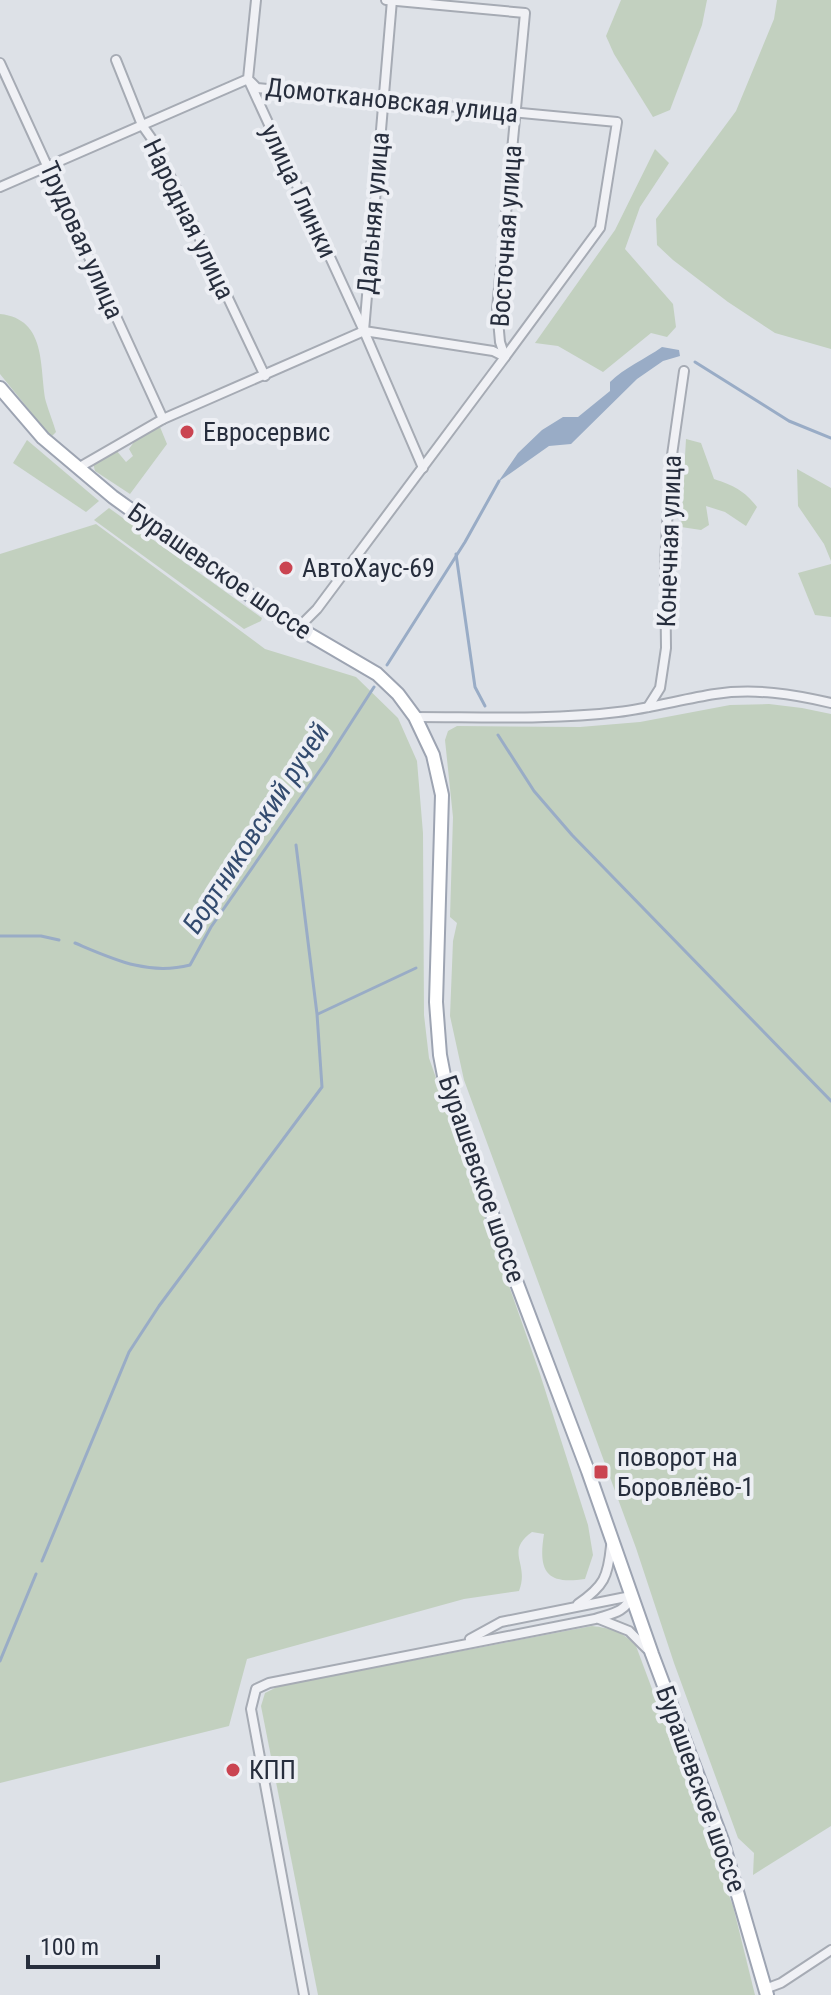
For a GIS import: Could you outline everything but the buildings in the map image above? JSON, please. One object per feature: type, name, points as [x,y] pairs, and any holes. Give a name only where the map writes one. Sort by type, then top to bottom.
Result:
[{"type":"main road","name":"Бурашевское шоссе","points":[[0,388],[32,427],[78,468],[156,528],[298,628],[377,674],[398,694],[415,717],[433,755],[442,795],[436,1002],[445,1081],[722,1840],[766,1992]]},
{"type":"street","points":[[248,79],[256,0]]},
{"type":"street","name":"Восточная улица","points":[[298,628],[317,609],[505,357],[500,342],[497,309],[525,13],[390,0]]},
{"type":"street","name":"Дальняя улица","points":[[364,331],[390,0]]},
{"type":"street","name":"Народная улица","points":[[116,60],[142,125],[154,142],[265,376]]},
{"type":"street","name":"Трудовая улица","points":[[0,63],[163,419]]},
{"type":"street","name":"Домоткановская улица","points":[[0,187],[248,79],[257,88],[617,122],[600,228],[505,357]]},
{"type":"street","name":"улица Глинки","points":[[248,79],[364,331],[423,468]]},
{"type":"street","points":[[78,468],[163,419],[364,331],[493,351],[505,357]]},
{"type":"street","name":"Конечная улица","points":[[648,707],[660,688],[665,659],[665,563],[670,469],[684,371]]},
{"type":"street","points":[[415,717],[604,713],[745,692],[785,694],[831,703]]},
{"type":"street","points":[[574,1607],[605,1580],[612,1540]]},
{"type":"street","points":[[304,1995],[251,1709],[256,1689],[269,1683],[595,1619],[618,1612],[629,1603],[631,1596],[501,1622],[458,1644]]},
{"type":"street","points":[[595,1619],[615,1623],[629,1631],[652,1654]]},
{"type":"street","points":[[766,1992],[831,1950]]},
{"type":"green space","points":[[621,0],[707,0],[702,25],[670,110],[653,117],[606,36]]},
{"type":"green space","points":[[777,0],[831,0],[831,349],[775,333],[728,302],[657,245],[656,219],[736,111],[774,19]]},
{"type":"green space","points":[[655,149],[669,163],[640,207],[625,249],[673,304],[676,327],[667,337],[651,333],[603,372],[558,346],[535,343],[615,230]]},
{"type":"green space","points":[[0,314],[15,318],[34,335],[46,402],[56,432],[51,437],[0,374]]},
{"type":"green space","points":[[160,427],[167,444],[130,494],[95,471],[93,463],[116,450],[126,462],[133,456],[129,449],[136,439]]},
{"type":"green space","points":[[686,439],[701,443],[714,479],[738,489],[757,507],[746,526],[725,512],[706,506],[709,525],[701,530],[681,527]]},
{"type":"green space","points":[[27,440],[99,501],[86,512],[13,463]]},
{"type":"green space","points":[[797,469],[831,488],[831,561],[824,544],[798,506]]},
{"type":"green space","points":[[109,508],[262,618],[261,621],[244,629],[94,520]]},
{"type":"green space","points":[[96,524],[265,649],[356,677],[398,718],[417,761],[423,833],[424,1015],[429,1058],[540,1374],[588,1525],[593,1555],[585,1579],[561,1580],[553,1577],[544,1566],[542,1557],[544,1534],[532,1532],[524,1539],[518,1552],[522,1573],[519,1591],[464,1599],[247,1659],[229,1726],[0,1783],[0,554]]},
{"type":"green space","points":[[831,564],[831,617],[815,615],[798,573]]},
{"type":"green space","points":[[769,704],[831,714],[831,1826],[753,1875],[754,1853],[738,1838],[636,1548],[464,1080],[450,1016],[453,941],[457,923],[450,917],[453,817],[445,740],[448,731],[457,726],[580,727],[640,722],[730,705]]},
{"type":"green space","points":[[592,1626],[616,1632],[636,1646],[733,1906],[755,1995],[318,1995],[261,1706],[265,1693],[279,1686]]},
{"type":"water","points":[[662,347],[679,350],[680,356],[663,361],[637,379],[571,444],[549,446],[498,482],[518,453],[542,430],[563,417],[578,417],[610,391],[610,382],[616,377]]},
{"type":"waterway","name":"Бортниковский ручей","points":[[695,362],[789,421],[831,438]]},
{"type":"waterway","name":"Бортниковский ручей","points":[[387,665],[465,542],[499,481]]},
{"type":"waterway","points":[[456,554],[475,687],[485,706]]},
{"type":"waterway","name":"Бортниковский ручей","points":[[75,943],[117,960],[145,967],[190,965],[211,927],[374,687]]},
{"type":"waterway","points":[[498,735],[534,791],[572,835],[831,1101]]},
{"type":"waterway","points":[[42,1561],[129,1352],[159,1306],[322,1087],[317,1014],[296,845]]},
{"type":"waterway","points":[[0,936],[41,936],[59,940]]},
{"type":"waterway","points":[[318,1014],[416,968]]},
{"type":"waterway","points":[[0,1661],[36,1574]]},
{"type":"place","name":"Евросервис","points":[[187,432]]},
{"type":"place","name":"АвтоХаус-69","points":[[286,568]]},
{"type":"place","name":"поворот на Боровлёво-1","points":[[601,1472]]},
{"type":"place","name":"КПП","points":[[233,1770]]}]
